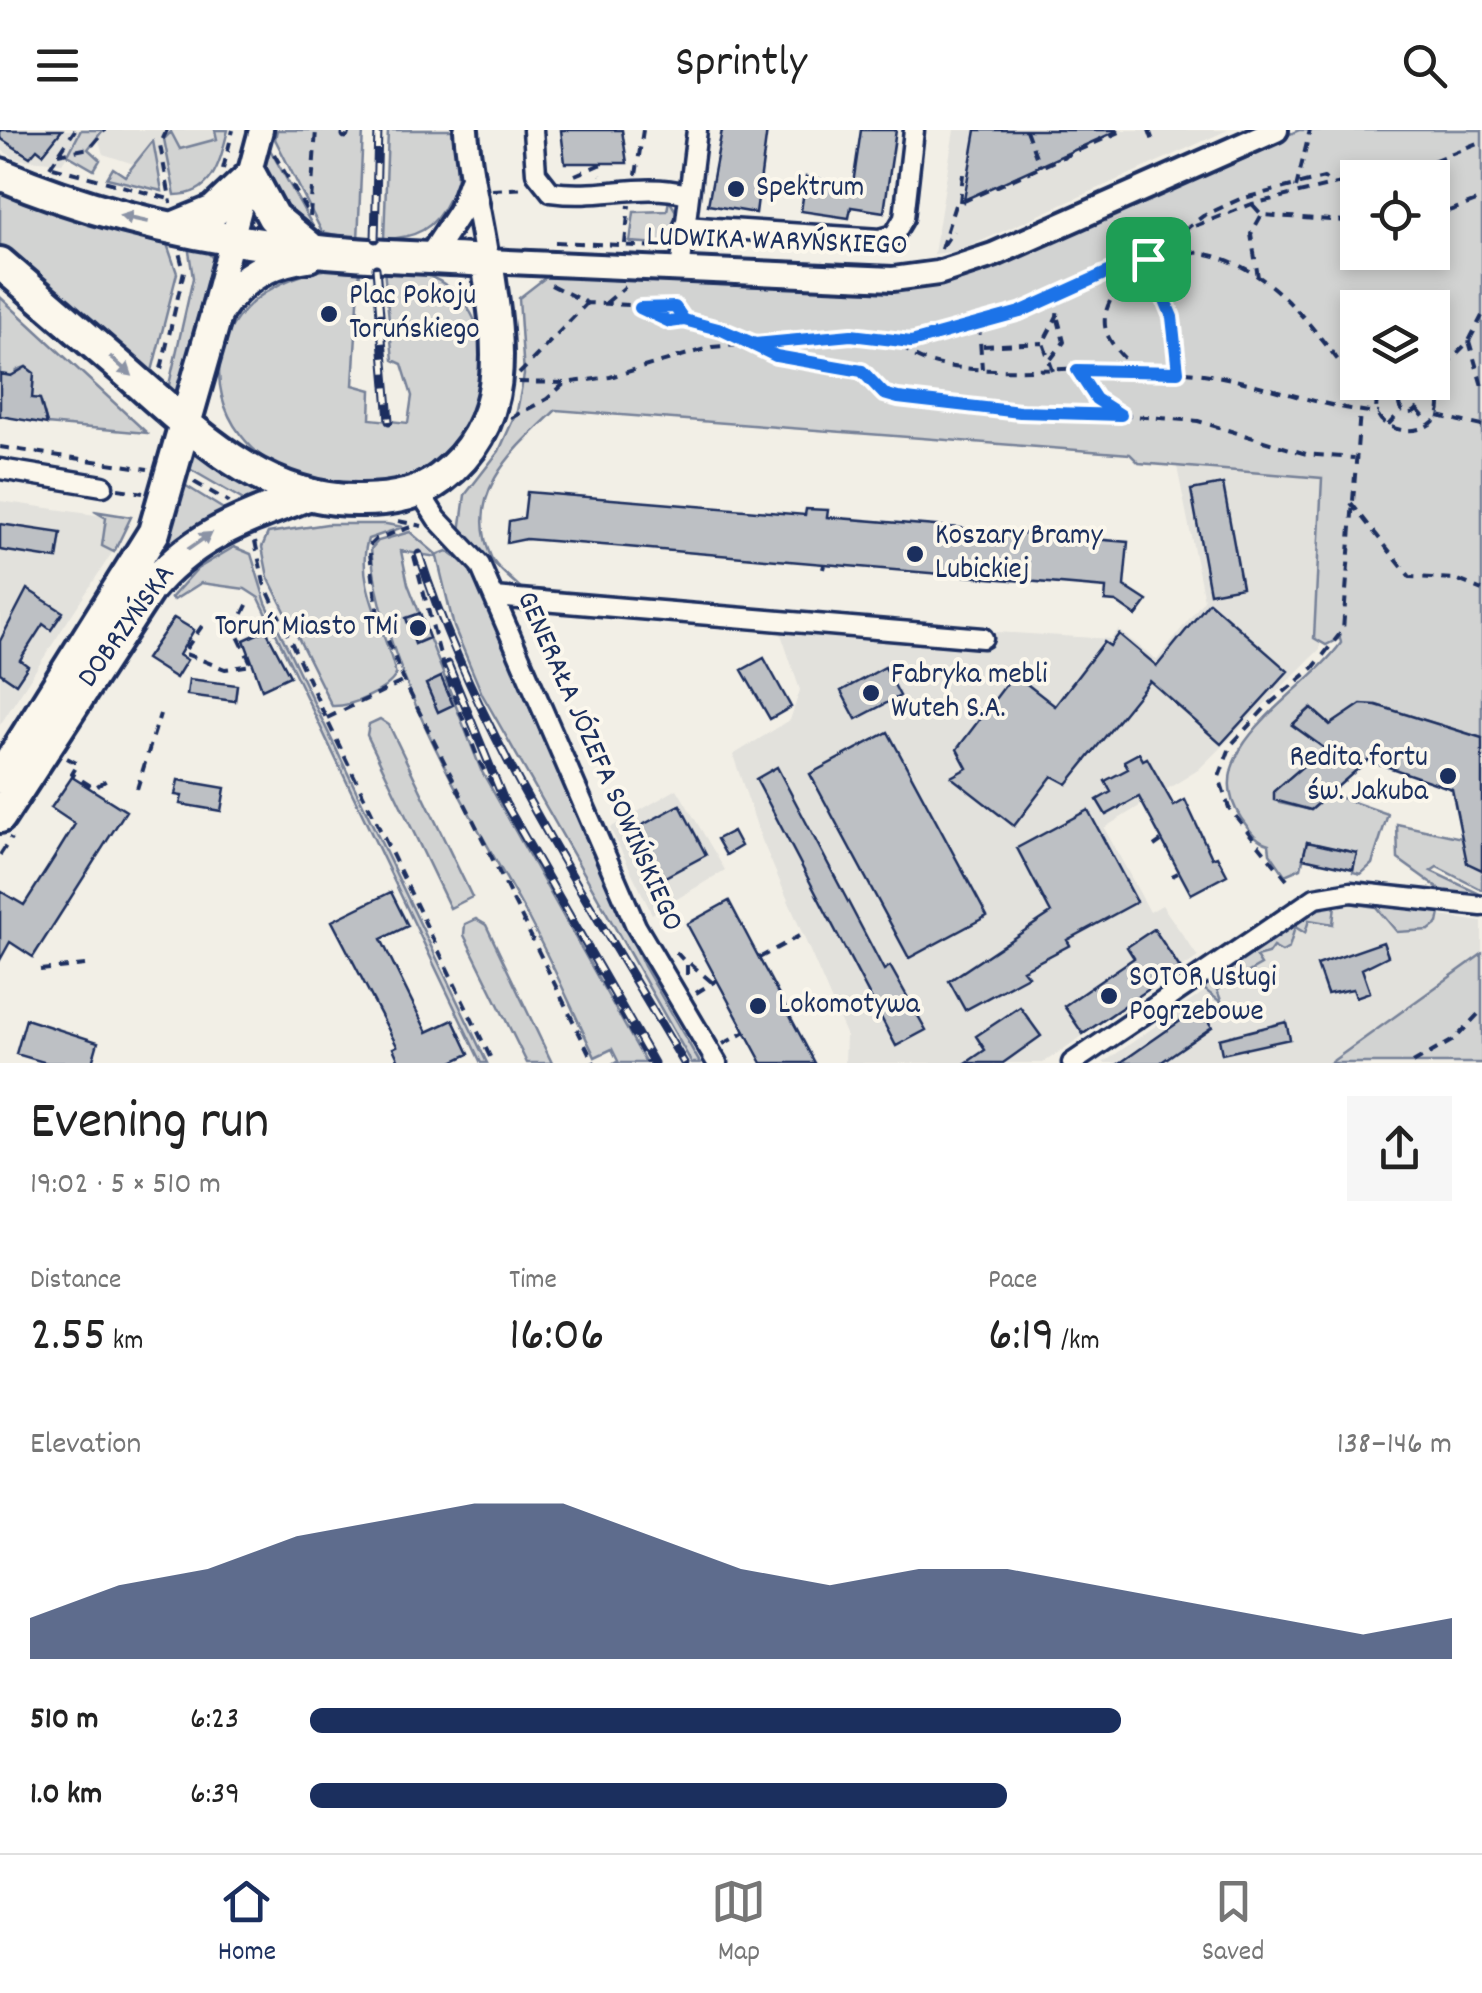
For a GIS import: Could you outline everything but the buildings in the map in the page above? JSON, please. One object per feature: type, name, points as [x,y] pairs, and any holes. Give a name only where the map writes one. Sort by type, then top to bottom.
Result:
[{"type":"main road","points":[[0,174],[175,234],[318,240],[486,261],[498,335],[499,379],[493,408],[478,438],[457,465],[418,491],[380,500],[306,496],[238,464],[183,422],[0,264]]},
{"type":"main road","points":[[175,234],[214,211],[251,176],[261,201],[280,226],[318,240]]},
{"type":"main road","points":[[183,422],[210,328],[222,304],[248,278],[318,240]]},
{"type":"main road","name":"DOBRZYŃSKA","points":[[0,778],[154,532],[183,422]]},
{"type":"main road","name":"DOBRZYŃSKA","points":[[0,817],[148,590],[173,562],[215,530],[306,496]]},
{"type":"street","points":[[466,130],[481,187],[486,261]]},
{"type":"street","points":[[533,130],[538,180],[551,192],[606,196],[658,186],[687,194]]},
{"type":"street","points":[[680,271],[697,130]]},
{"type":"street","points":[[684,226],[880,239],[894,236],[904,218],[914,130]]},
{"type":"street","name":"LUDWIKA WARYŃSKIEGO","points":[[486,261],[893,280],[938,273],[993,255],[1276,130]]},
{"type":"street","points":[[210,328],[230,237],[265,138]]},
{"type":"street","points":[[430,256],[481,187]]},
{"type":"street","points":[[0,470],[103,486]]},
{"type":"street","name":"GENERAŁA JÓZEFA SOWIŃSKIEGO","points":[[418,491],[437,519],[480,564],[636,926],[685,999],[713,1057]]},
{"type":"street","points":[[496,596],[983,638]]},
{"type":"street","points":[[1072,1063],[1315,898],[1351,892],[1482,906]]},
{"type":"path","points":[[50,166],[75,130]]},
{"type":"path","points":[[58,154],[90,148],[105,130]]},
{"type":"path","points":[[89,179],[171,200],[160,146],[168,130]]},
{"type":"path","points":[[220,176],[233,130]]},
{"type":"path","points":[[310,216],[316,130]]},
{"type":"path","points":[[625,244],[630,212],[627,181],[636,179],[643,130]]},
{"type":"path","points":[[1026,130],[1040,167]]},
{"type":"path","points":[[953,231],[939,252],[950,211],[960,202],[1124,130]]},
{"type":"path","points":[[1149,130],[1153,141]]},
{"type":"path","points":[[1296,188],[1310,130]]},
{"type":"path","points":[[265,138],[310,216],[318,240]]},
{"type":"path","points":[[1438,160],[1482,142]]},
{"type":"path","points":[[592,168],[598,163],[601,176]]},
{"type":"path","points":[[960,202],[964,174]]},
{"type":"path","points":[[1195,226],[1200,217],[1240,199],[1324,178],[1330,184]]},
{"type":"path","points":[[1137,370],[1106,333],[1105,311],[1124,278],[1147,257],[1195,226],[1252,204],[1340,182]]},
{"type":"path","points":[[481,187],[540,187]]},
{"type":"path","points":[[1450,211],[1482,199]]},
{"type":"path","points":[[1252,204],[1262,215],[1340,221]]},
{"type":"path","points":[[1258,278],[1252,234],[1262,215]]},
{"type":"path","points":[[157,384],[184,271],[175,234]]},
{"type":"path","points":[[546,242],[661,247]]},
{"type":"path","points":[[523,382],[565,383],[610,376],[712,348],[851,335],[902,342],[979,325],[1147,257],[1189,252],[1221,258],[1258,278],[1310,321],[1340,360]]},
{"type":"path","points":[[1147,257],[1172,317],[1178,372]]},
{"type":"path","points":[[543,281],[586,304],[675,307],[684,320]]},
{"type":"path","points":[[1051,358],[1064,342],[1057,316],[1059,294]]},
{"type":"path","points":[[518,374],[586,304]]},
{"type":"path","points":[[640,308],[670,322],[684,320],[755,344],[799,364],[862,371],[884,394],[898,398],[1020,412],[1198,421],[1306,454],[1354,458]]},
{"type":"path","points":[[1043,343],[1057,316]]},
{"type":"path","points":[[1450,361],[1469,341],[1482,316]]},
{"type":"path","points":[[979,325],[984,346],[982,369]]},
{"type":"path","points":[[1469,341],[1482,386]]},
{"type":"path","points":[[902,342],[904,350],[918,358],[982,369],[1178,372],[1225,378],[1334,409],[1379,413]]},
{"type":"path","points":[[984,346],[1043,343]]},
{"type":"path","points":[[1043,343],[1053,372]]},
{"type":"path","points":[[1077,370],[1096,399],[1121,415]]},
{"type":"path","points":[[516,415],[547,400],[565,383]]},
{"type":"path","points":[[1378,400],[1379,413],[1388,426],[1404,433],[1430,424],[1438,400]]},
{"type":"path","points":[[1400,400],[1402,410]]},
{"type":"path","points":[[1416,400],[1417,409],[1430,424]]},
{"type":"path","points":[[1388,426],[1402,410],[1417,409]]},
{"type":"path","points":[[1288,880],[1229,808],[1219,777],[1231,744],[1267,706],[1313,668],[1342,630],[1360,411]]},
{"type":"path","points":[[1436,415],[1482,426]]},
{"type":"path","points":[[0,447],[158,470]]},
{"type":"path","points":[[184,476],[241,508]]},
{"type":"path","points":[[103,486],[151,494]]},
{"type":"path","points":[[1352,503],[1410,576],[1456,579],[1482,590]]},
{"type":"path","points":[[412,526],[376,539],[368,549],[378,615],[404,681],[594,1063]]},
{"type":"path","points":[[254,533],[264,582],[493,1063]]},
{"type":"path","points":[[414,556],[443,666],[479,761],[648,1063]]},
{"type":"path","points":[[249,601],[234,630],[252,665]]},
{"type":"path","points":[[202,626],[180,652],[225,669],[259,662]]},
{"type":"path","points":[[326,718],[404,681]]},
{"type":"path","points":[[137,790],[160,714]]},
{"type":"path","points":[[64,756],[78,764],[72,774],[94,788],[110,778]]},
{"type":"path","points":[[1154,846],[1161,841]]},
{"type":"path","points":[[759,958],[800,936]]},
{"type":"path","points":[[676,952],[684,962],[715,982],[685,999],[684,962]]},
{"type":"path","points":[[40,970],[85,966]]},
{"type":"path","points":[[1412,1063],[1455,1039],[1482,1010]]},
{"type":"path","points":[[713,1057],[745,1032]]},
{"type":"shaded area","points":[[0,130],[84,130],[62,163],[16,159],[0,149]]},
{"type":"shaded area","points":[[81,130],[103,130],[88,149],[100,160],[94,170],[68,155]]},
{"type":"shaded area","points":[[95,130],[228,130],[220,159],[196,184],[103,154]]},
{"type":"shaded area","points":[[215,130],[228,130],[213,174],[199,189],[175,195],[164,139],[171,132],[180,149],[217,139]]},
{"type":"shaded area","points":[[277,130],[363,130],[358,240],[322,232],[275,139]]},
{"type":"shaded area","points":[[388,130],[456,130],[457,202],[448,200],[437,218],[423,230],[384,239]]},
{"type":"shaded area","points":[[954,130],[1228,130],[959,251],[934,254]]},
{"type":"shaded area","points":[[1299,130],[1482,130],[1482,738],[1376,705],[1361,705],[1330,725],[1310,708],[1292,725],[1324,748],[1274,791],[1279,803],[1311,810],[1330,794],[1388,814],[1372,864],[1361,874],[1353,872],[1356,854],[1307,842],[1301,868],[1285,875],[1270,853],[1269,844],[1257,837],[1241,818],[1230,793],[1232,769],[1243,745],[1341,643],[1340,638],[1326,645],[1314,638],[1322,478],[1139,463],[1130,454],[556,410],[510,457],[488,492],[484,534],[497,566],[460,532],[465,495],[499,451],[517,411],[524,375],[519,298],[550,274],[898,288],[1073,231]]},
{"type":"shaded area","points":[[153,141],[162,191],[107,178],[113,168],[125,176]]},
{"type":"shaded area","points":[[268,146],[323,241],[287,213],[271,190],[265,162]]},
{"type":"shaded area","points":[[0,187],[72,217],[166,241],[177,273],[150,379],[0,250]]},
{"type":"shaded area","points":[[669,200],[677,213],[675,245],[630,242],[634,212],[667,211]]},
{"type":"shaded area","points":[[188,245],[205,249],[215,261],[183,407],[167,394],[193,278]]},
{"type":"shaded area","points":[[333,268],[360,269],[353,385],[371,390],[370,419],[408,423],[412,396],[402,364],[393,360],[384,269],[430,277],[461,299],[479,332],[483,370],[475,409],[456,444],[425,471],[384,485],[323,484],[274,465],[240,434],[222,396],[221,356],[238,318],[275,287]]},
{"type":"shaded area","points":[[0,297],[147,433],[47,424],[40,400],[32,398],[34,373],[26,367],[17,370],[15,376],[0,374]]},
{"type":"shaded area","points":[[194,444],[274,499],[252,505],[188,468]]},
{"type":"shaded area","points":[[1175,457],[1334,469],[1320,649],[1198,770],[1104,828],[1150,912],[1162,905],[1198,957],[1043,1063],[845,1063],[846,1034],[761,838],[733,755],[790,720],[800,690],[781,634],[987,649],[996,632],[1111,639],[1118,630],[1157,660],[1204,600]]},
{"type":"shaded area","points":[[183,484],[230,513],[135,586]]},
{"type":"shaded area","points":[[0,501],[123,519],[119,542],[0,725]]},
{"type":"shaded area","points":[[94,511],[131,517],[114,552],[102,546],[106,518]]},
{"type":"shaded area","points":[[327,524],[403,527],[368,539],[365,572],[396,675],[368,697],[332,706],[268,577],[262,547],[268,533]]},
{"type":"shaded area","points":[[410,532],[437,555],[447,551],[471,568],[484,591],[532,713],[644,966],[700,1063],[692,1063],[482,694],[454,627],[437,557],[401,551],[408,584],[481,770],[646,1063],[615,1063],[618,1061],[612,1049],[595,1057],[539,938],[449,775],[390,639],[371,549],[378,541]]},
{"type":"shaded area","points":[[234,547],[251,554],[266,603],[487,1063],[481,1063],[259,598],[245,589],[201,583],[174,600],[171,598],[197,569]]},
{"type":"shaded area","points":[[380,719],[389,725],[472,897],[450,908],[367,735],[369,724]]},
{"type":"shaded area","points":[[677,789],[725,870],[652,914],[610,828]]},
{"type":"shaded area","points":[[1397,824],[1462,838],[1482,870],[1482,890],[1437,867],[1431,871],[1482,895],[1482,901],[1451,897],[1398,859]]},
{"type":"shaded area","points":[[1355,899],[1440,913],[1438,923],[1429,930],[1397,932],[1376,907],[1342,902]]},
{"type":"shaded area","points":[[1328,900],[1335,904],[1333,924],[1309,920],[1305,933],[1295,927],[1289,948],[1282,952],[1273,947],[1268,954],[1256,957],[1261,965],[1217,990],[1222,1003],[1205,990],[1205,984],[1251,948]]},
{"type":"shaded area","points":[[1342,902],[1482,922],[1482,954],[1330,1063],[1103,1063],[1323,908]]},
{"type":"shaded area","points":[[476,919],[486,925],[552,1063],[527,1063],[464,935],[465,924]]},
{"type":"shaded area","points":[[1482,954],[1482,1063],[1330,1063]]},
{"type":"railway","points":[[345,135],[346,130]]},
{"type":"railway","points":[[375,239],[378,130]]},
{"type":"railway","points":[[376,268],[389,421]]},
{"type":"railway","points":[[419,554],[443,621],[503,752],[684,1063]]},
{"type":"railway","points":[[448,664],[505,803],[654,1063]]},
{"type":"place","name":"Spektrum","points":[[736,189]]},
{"type":"place","name":"Plac Pokoju Toruńskiego","points":[[329,314]]},
{"type":"place","name":"Koszary Bramy Lubickiej","points":[[915,554]]},
{"type":"place","name":"Toruń Miasto TMi","points":[[418,628]]},
{"type":"place","name":"Fabryka mebli Wuteh S.A.","points":[[871,693]]},
{"type":"place","name":"Redita fortu św. Jakuba","points":[[1448,776]]},
{"type":"place","name":"SOTOR Usługi Pogrzebowe","points":[[1109,996]]},
{"type":"place","name":"Lokomotywa","points":[[758,1006]]},
{"type":"route","points":[[1148,259],[1146,255],[1020,312],[911,342],[851,335],[755,344],[684,320],[670,322],[640,308],[675,307],[684,320],[722,330],[755,344],[776,356],[799,364],[862,371],[884,394],[898,398],[1020,412],[1121,415],[1085,388],[1077,370],[1178,372],[1172,317],[1148,259]]}]
